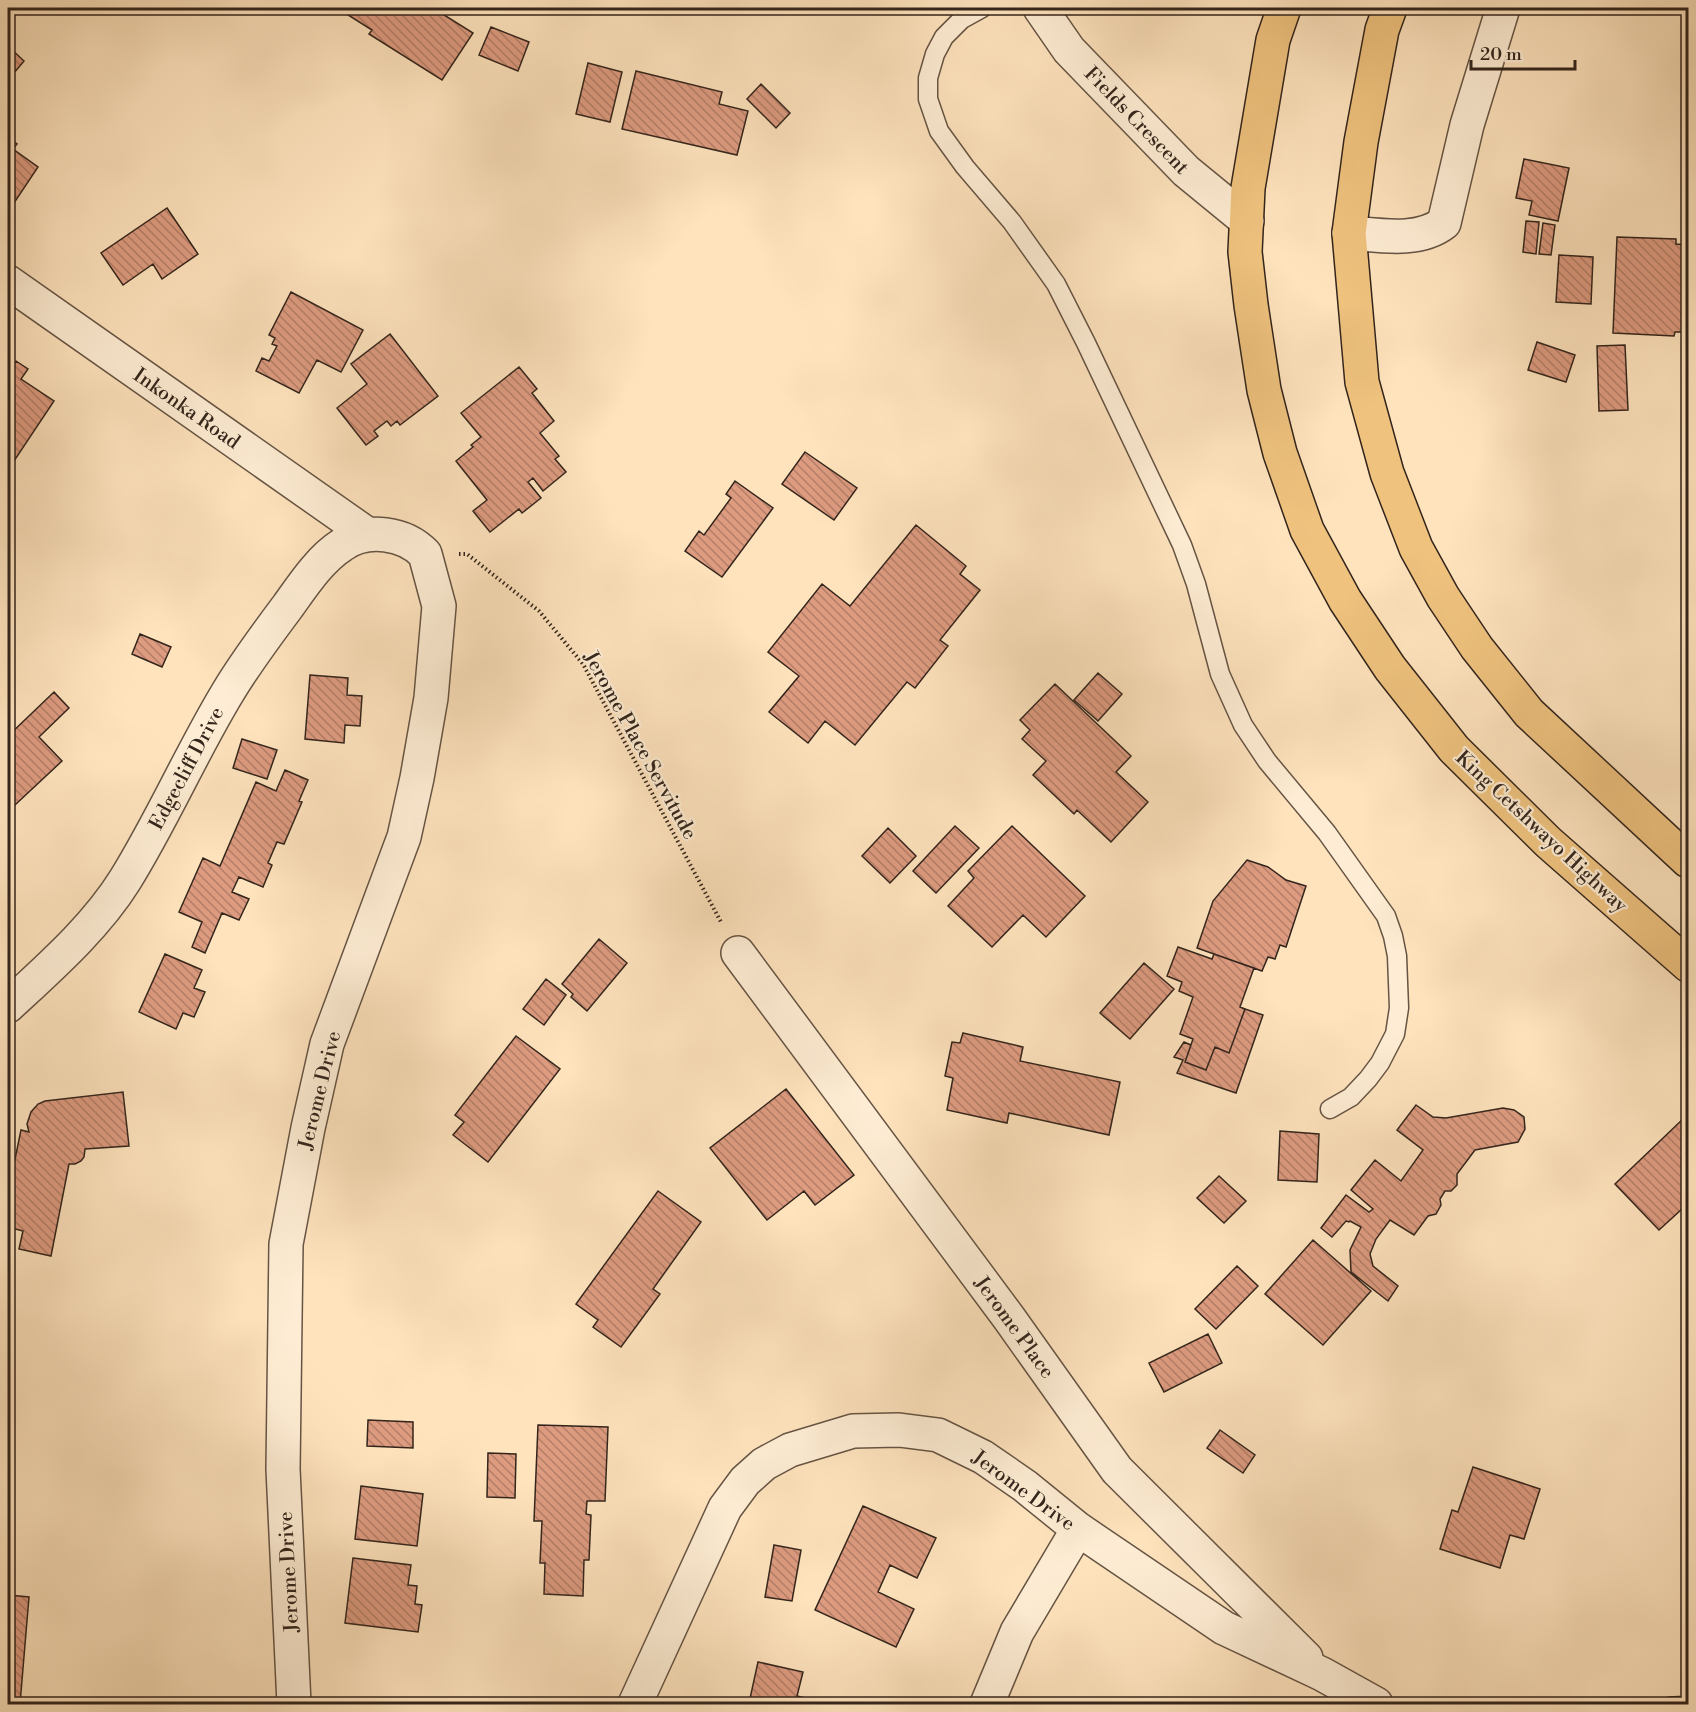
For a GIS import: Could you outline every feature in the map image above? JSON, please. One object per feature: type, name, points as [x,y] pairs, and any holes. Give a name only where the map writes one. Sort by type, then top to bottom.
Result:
[{"type":"highway","name":"King Cetshwayo Highway","points":[[1284,8],[1273,40],[1248,188],[1245,252],[1264,390],[1280,453],[1307,530],[1345,600],[1390,668],[1454,749],[1548,842],[1689,965]]},
{"type":"highway","points":[[1390,8],[1382,30],[1360,142],[1349,233],[1362,382],[1387,473],[1416,548],[1443,597],[1477,648],[1529,713],[1689,861]]},
{"type":"street","name":"Fields Crescent","points":[[1040,8],[1069,50],[1186,171],[1247,222]]},
{"type":"street","points":[[1349,233],[1385,236],[1414,235],[1431,231],[1444,223],[1467,125],[1503,8]]},
{"type":"street","name":"Inkonka Road","points":[[8,282],[368,534]]},
{"type":"street","points":[[368,534],[388,535],[410,541],[425,554]]},
{"type":"street","name":"Edgecliff Drive","points":[[11,998],[70,946],[102,912],[124,881],[228,692],[291,602],[320,566],[343,544],[368,534]]},
{"type":"street","name":"Jerome Drive","points":[[294,1704],[283,1469],[286,1244],[327,1044],[404,837],[417,778],[431,698],[439,606],[425,554]]},
{"type":"street","name":"Jerome Place","points":[[738,953],[1009,1318],[1117,1470],[1322,1674]]},
{"type":"street","name":"Jerome Drive","points":[[636,1704],[725,1508],[752,1475],[764,1464],[790,1450],[854,1431],[899,1430],[938,1435],[982,1457],[1025,1486],[1078,1529],[1224,1628],[1322,1674],[1376,1704]]},
{"type":"street","points":[[987,1704],[1017,1632],[1078,1529]]},
{"type":"lane","points":[[982,8],[962,19],[944,38],[935,54],[928,78],[928,99],[939,131],[965,167],[1012,222],[1056,284],[1182,545],[1196,584],[1220,674],[1242,725],[1267,761],[1327,833],[1386,916],[1393,936],[1397,956],[1399,1008],[1395,1034],[1380,1063],[1368,1079],[1351,1097],[1330,1109]]},
{"type":"path","name":"Jerome Place Servitude","points":[[425,554],[467,554],[539,611],[583,664],[738,953]]},
{"type":"building","points":[[337,8],[433,8],[473,33],[442,80],[369,34],[372,30]]},
{"type":"building","points":[[491,27],[529,42],[518,71],[479,55]]},
{"type":"building","points":[[8,46],[24,61],[8,80]]},
{"type":"building","points":[[588,63],[622,72],[610,122],[576,114]]},
{"type":"building","points":[[636,71],[722,92],[719,104],[748,111],[737,155],[622,129]]},
{"type":"building","points":[[761,84],[790,113],[776,128],[747,99]]},
{"type":"building","points":[[8,137],[17,144],[13,149],[38,167],[14,203],[8,199]]},
{"type":"building","points":[[1524,159],[1569,168],[1558,221],[1529,215],[1532,201],[1516,198]]},
{"type":"building","points":[[167,208],[198,254],[162,279],[153,264],[123,285],[101,253]]},
{"type":"building","points":[[1526,221],[1539,222],[1536,254],[1523,252]]},
{"type":"building","points":[[1543,223],[1555,225],[1551,255],[1539,254]]},
{"type":"building","points":[[1617,237],[1676,239],[1676,244],[1688,245],[1688,332],[1675,332],[1674,336],[1613,333]]},
{"type":"building","points":[[1559,255],[1593,257],[1591,304],[1556,302]]},
{"type":"building","points":[[291,292],[363,330],[341,372],[317,360],[299,393],[256,371],[262,358],[269,361],[277,346],[272,344],[275,338],[269,335]]},
{"type":"building","points":[[390,334],[438,396],[400,425],[397,421],[391,426],[387,421],[374,431],[378,436],[366,445],[337,408],[367,384],[351,364]]},
{"type":"building","points":[[1537,342],[1575,355],[1566,382],[1528,370]]},
{"type":"building","points":[[1625,345],[1628,410],[1599,411],[1597,346]]},
{"type":"building","points":[[16,361],[28,369],[21,379],[54,401],[8,470],[8,369],[10,371]]},
{"type":"building","points":[[519,367],[537,389],[532,393],[554,421],[540,433],[559,456],[555,459],[566,472],[543,491],[533,478],[528,482],[541,498],[522,513],[519,509],[490,532],[473,511],[487,500],[456,461],[481,437],[461,413]]},
{"type":"building","points":[[805,452],[857,488],[834,520],[782,484]]},
{"type":"building","points":[[735,481],[773,508],[722,577],[685,551],[699,531],[704,535],[731,498],[726,494]]},
{"type":"building","points":[[916,525],[966,566],[960,574],[980,590],[940,640],[948,646],[915,688],[907,682],[855,745],[825,721],[808,743],[769,712],[799,676],[768,652],[822,584],[850,606]]},
{"type":"building","points":[[140,634],[171,647],[162,667],[132,654]]},
{"type":"building","points":[[1098,673],[1122,694],[1098,721],[1074,700]]},
{"type":"building","points":[[310,675],[348,678],[347,695],[362,696],[360,726],[345,725],[344,743],[305,739]]},
{"type":"building","points":[[1055,684],[1131,756],[1116,772],[1148,802],[1111,842],[1077,810],[1074,814],[1033,775],[1046,761],[1022,739],[1030,730],[1020,720]]},
{"type":"building","points":[[54,692],[69,708],[39,737],[62,761],[15,805],[8,796],[8,736]]},
{"type":"building","points":[[242,739],[277,750],[267,779],[233,768]]},
{"type":"building","points":[[285,770],[308,780],[299,801],[302,802],[284,844],[277,842],[268,863],[272,865],[263,887],[239,877],[232,892],[249,899],[239,920],[222,913],[205,953],[192,947],[202,922],[179,912],[203,858],[220,866],[256,782],[276,791]]},
{"type":"building","points":[[955,826],[979,848],[936,893],[913,871]]},
{"type":"building","points":[[1012,826],[1085,896],[1046,937],[1023,915],[992,947],[948,906],[974,878],[968,871]]},
{"type":"building","points":[[888,828],[916,856],[890,883],[862,856]]},
{"type":"building","points":[[1247,860],[1268,867],[1286,880],[1306,886],[1286,947],[1280,945],[1275,959],[1268,957],[1262,971],[1197,948],[1213,901]]},
{"type":"building","points":[[599,939],[627,963],[587,1011],[571,997],[573,994],[562,984]]},
{"type":"building","points":[[1178,947],[1212,959],[1214,954],[1254,968],[1240,1007],[1245,1009],[1229,1053],[1215,1047],[1206,1070],[1185,1062],[1193,1039],[1180,1034],[1193,997],[1179,991],[1182,982],[1167,976]]},
{"type":"building","points":[[165,954],[202,970],[194,988],[205,992],[194,1017],[183,1013],[176,1029],[139,1012]]},
{"type":"building","points":[[1144,963],[1174,989],[1130,1039],[1100,1013]]},
{"type":"building","points":[[546,979],[566,995],[544,1025],[523,1009]]},
{"type":"building","points":[[1245,1009],[1263,1015],[1236,1093],[1177,1073],[1183,1060],[1174,1057],[1184,1042],[1191,1045],[1185,1062],[1206,1070],[1215,1047],[1229,1053]]},
{"type":"building","points":[[963,1033],[1023,1047],[1020,1061],[1120,1082],[1109,1135],[1009,1113],[1007,1123],[947,1110],[953,1078],[945,1076],[952,1042],[960,1043]]},
{"type":"building","points":[[516,1036],[560,1069],[488,1162],[453,1135],[464,1122],[455,1115]]},
{"type":"building","points":[[786,1089],[854,1175],[815,1205],[804,1191],[767,1220],[710,1148]]},
{"type":"building","points":[[123,1092],[129,1146],[85,1149],[81,1161],[69,1164],[51,1256],[19,1249],[23,1231],[8,1227],[8,1193],[21,1130],[29,1132],[27,1124],[31,1112],[38,1104],[45,1101]]},
{"type":"building","points":[[1416,1105],[1433,1117],[1446,1118],[1503,1108],[1514,1110],[1524,1117],[1525,1129],[1518,1142],[1475,1150],[1457,1174],[1457,1185],[1451,1191],[1445,1191],[1436,1214],[1428,1216],[1414,1235],[1390,1220],[1376,1239],[1370,1254],[1373,1266],[1398,1286],[1388,1301],[1351,1272],[1350,1250],[1361,1227],[1346,1221],[1332,1237],[1321,1228],[1346,1195],[1369,1212],[1373,1209],[1351,1190],[1375,1160],[1401,1181],[1423,1150],[1397,1130]]},
{"type":"building","points":[[1684,1118],[1688,1122],[1688,1215],[1682,1209],[1659,1230],[1615,1184]]},
{"type":"building","points":[[1280,1131],[1319,1134],[1317,1182],[1278,1180]]},
{"type":"building","points":[[1219,1176],[1246,1201],[1224,1223],[1197,1198]]},
{"type":"building","points":[[658,1191],[701,1222],[653,1289],[660,1294],[621,1347],[593,1327],[598,1320],[576,1304]]},
{"type":"building","points":[[1313,1240],[1371,1291],[1323,1345],[1265,1294]]},
{"type":"building","points":[[1237,1266],[1258,1286],[1216,1329],[1195,1309]]},
{"type":"building","points":[[1208,1334],[1222,1363],[1164,1392],[1149,1363]]},
{"type":"building","points":[[368,1420],[413,1422],[413,1448],[367,1446]]},
{"type":"building","points":[[538,1425],[608,1427],[605,1501],[587,1501],[586,1514],[591,1515],[589,1560],[584,1560],[583,1596],[544,1594],[545,1563],[540,1563],[542,1521],[534,1521]]},
{"type":"building","points":[[1220,1430],[1255,1455],[1243,1473],[1207,1448]]},
{"type":"building","points":[[488,1453],[516,1454],[515,1498],[487,1497]]},
{"type":"building","points":[[1473,1467],[1540,1489],[1524,1539],[1510,1535],[1500,1568],[1440,1549],[1452,1510],[1458,1512]]},
{"type":"building","points":[[361,1486],[423,1494],[417,1546],[355,1539]]},
{"type":"building","points":[[863,1506],[936,1538],[917,1578],[890,1565],[878,1592],[914,1609],[896,1647],[815,1610]]},
{"type":"building","points":[[774,1545],[801,1550],[792,1601],[765,1597]]},
{"type":"building","points":[[353,1558],[411,1565],[408,1585],[417,1586],[415,1604],[422,1605],[418,1632],[345,1623]]},
{"type":"building","points":[[8,1595],[29,1597],[20,1704],[8,1704]]},
{"type":"building","points":[[758,1662],[803,1672],[797,1696],[813,1700],[812,1704],[749,1703]]},
{"type":"building","points":[[1688,1696],[1688,1704],[1649,1704],[1669,1697]]}]
